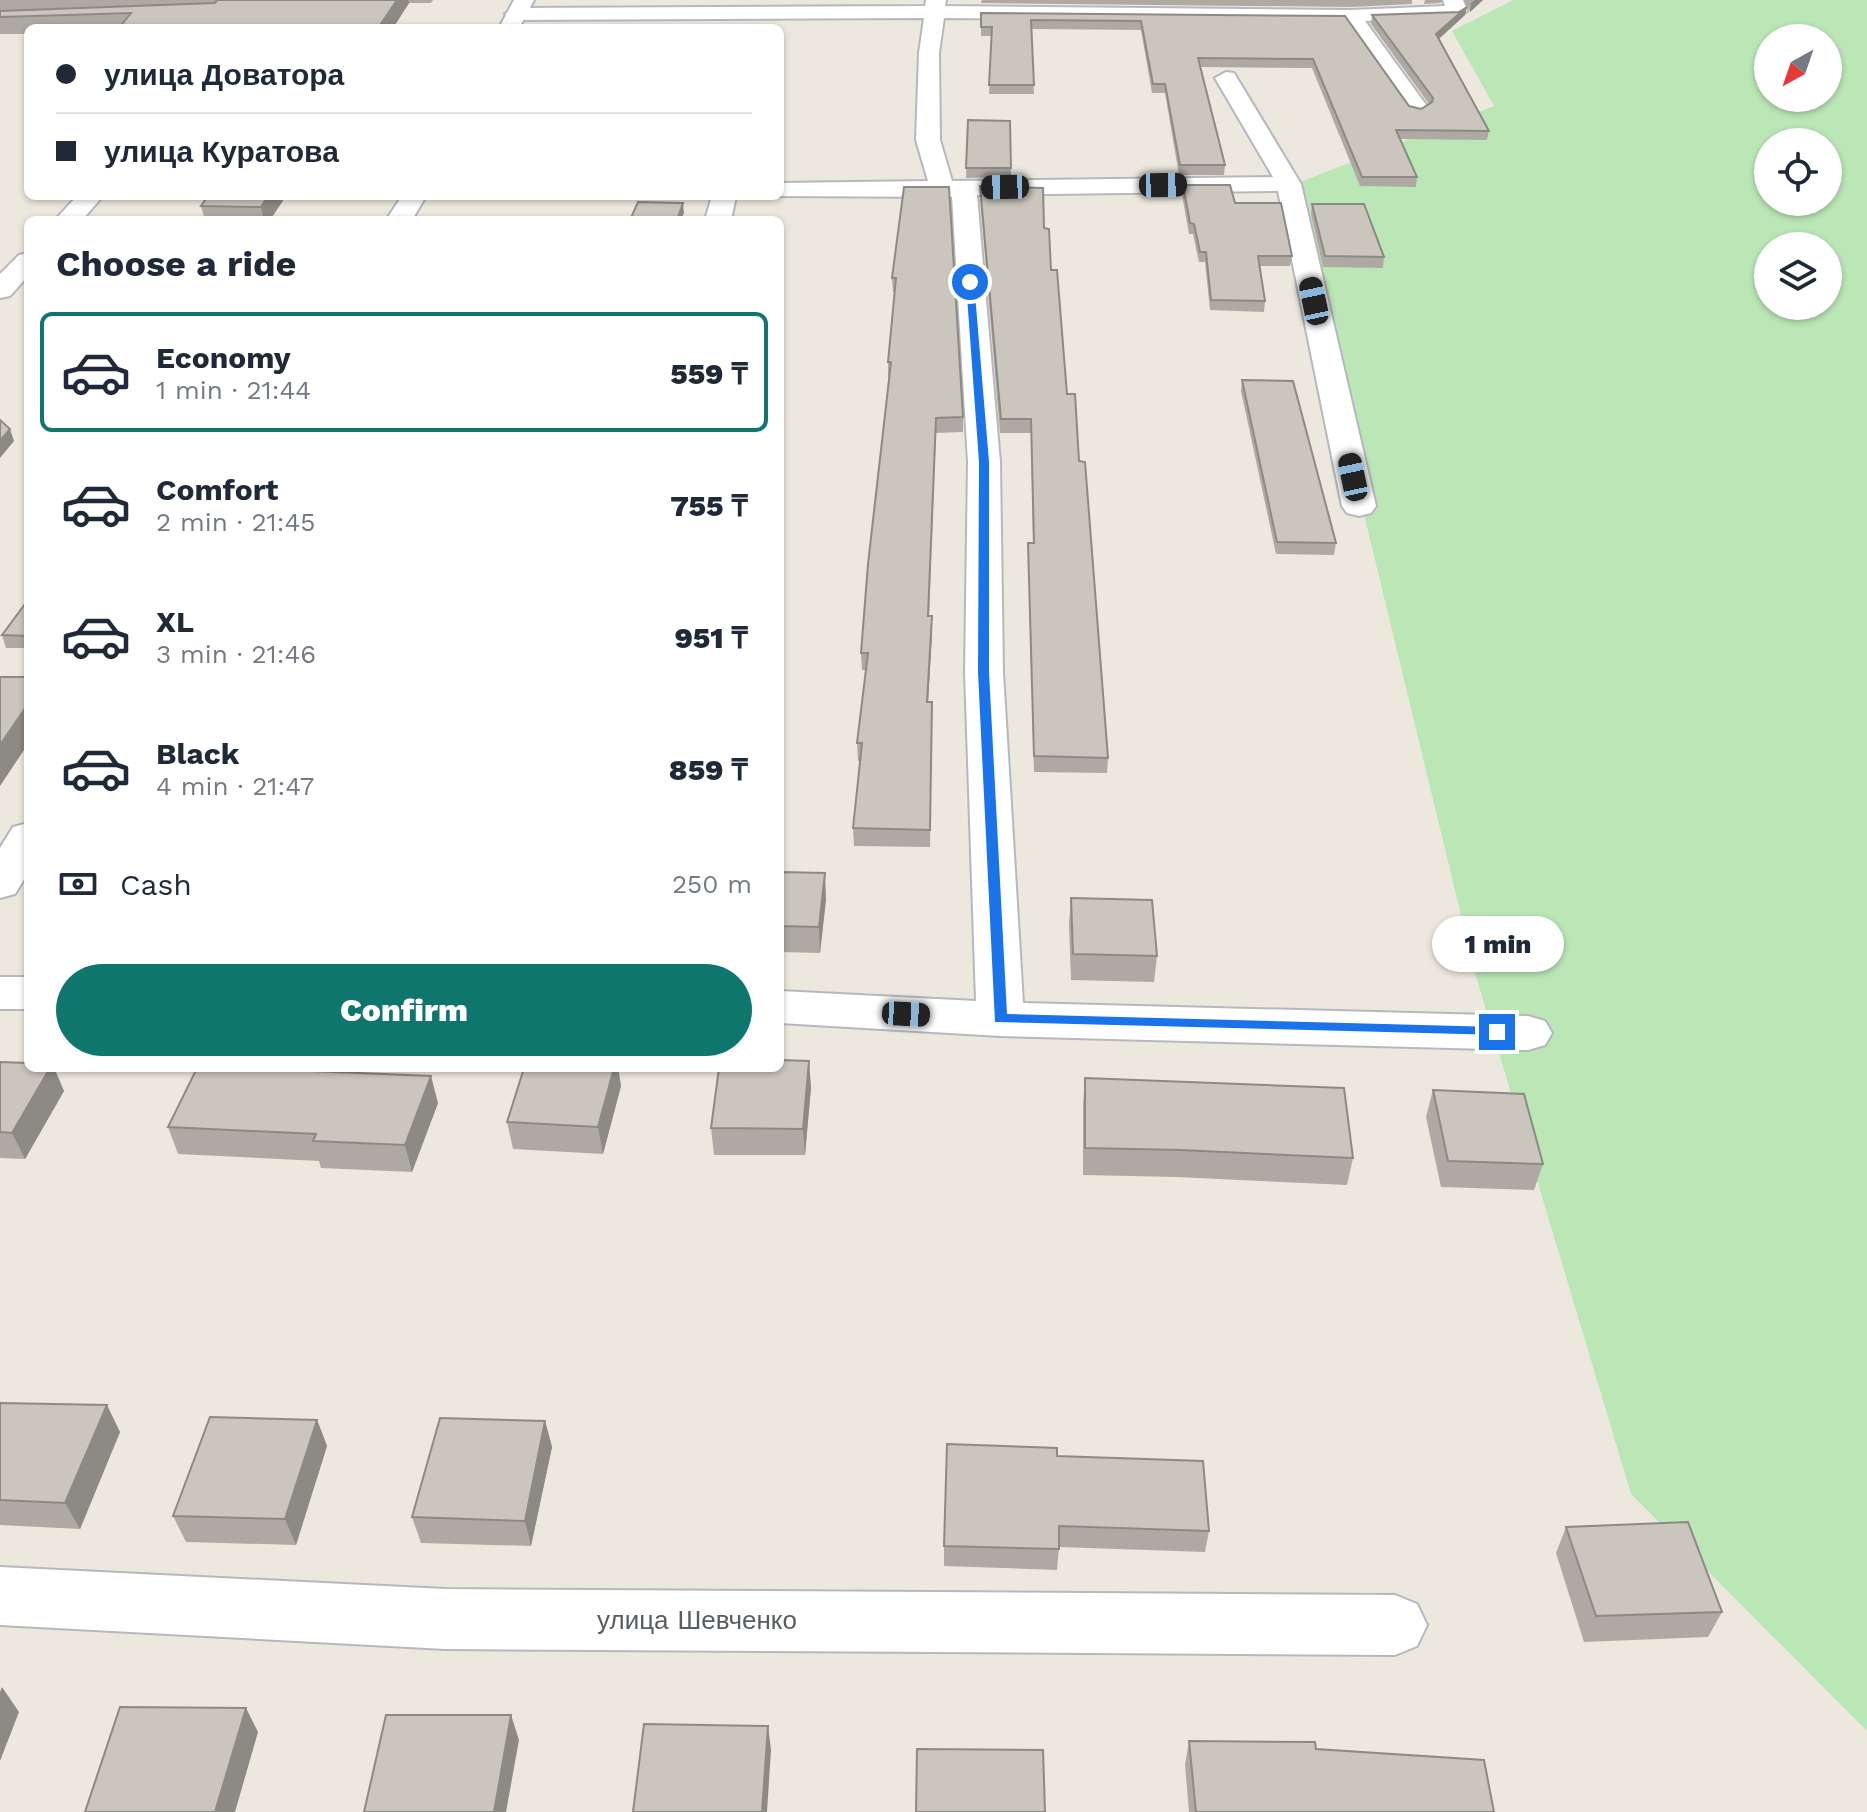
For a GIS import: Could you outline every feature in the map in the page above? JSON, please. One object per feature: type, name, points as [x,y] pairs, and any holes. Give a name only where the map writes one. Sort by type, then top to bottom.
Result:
[{"type":"street","points":[[516,14],[935,6],[1351,16],[1457,11],[1453,0]]},
{"type":"street","points":[[935,6],[929,53],[928,140],[942,188]]},
{"type":"street","points":[[1351,16],[1418,109]]},
{"type":"street","points":[[1226,78],[1289,184],[1359,506]]},
{"type":"street","points":[[784,190],[1289,184]]},
{"type":"street","points":[[942,188],[964,192],[984,462],[984,672],[1000,1019]]},
{"type":"street","points":[[72,216],[87,200]]},
{"type":"street","points":[[0,290],[24,265]]},
{"type":"street","points":[[0,884],[24,843]]},
{"type":"street","points":[[0,993],[24,993]]},
{"type":"street","points":[[784,1007],[1000,1019],[1528,1033]]},
{"type":"street","name":"улица Шевченко","points":[[0,1596],[445,1619],[1395,1625]]},
{"type":"green space","points":[[1513,0],[1867,0],[1867,1731],[1631,1494],[1475,973],[1285,188],[1494,106],[1452,31]]},
{"type":"building","points":[[217,0],[397,0],[381,24],[122,24],[131,13],[0,17],[0,11],[215,3]]},
{"type":"building","points":[[1467,7],[1436,34],[1489,131],[1396,130],[1417,177],[1362,177],[1313,59],[1198,58],[1225,165],[1180,165],[1165,84],[1153,84],[1141,21],[1031,20],[1034,85],[989,85],[992,27],[981,27],[981,13],[1345,16],[1409,106],[1421,109],[1433,98],[1372,15],[1459,12]]},
{"type":"building","points":[[968,120],[1010,121],[1011,168],[966,168]]},
{"type":"building","points":[[1183,185],[1230,185],[1235,203],[1281,203],[1292,256],[1258,256],[1265,301],[1211,300],[1206,252],[1200,252],[1194,224],[1190,223]]},
{"type":"building","points":[[980,186],[1043,188],[1044,228],[1049,229],[1051,270],[1057,270],[1067,394],[1075,394],[1079,461],[1085,462],[1108,758],[1034,756],[1028,543],[1034,543],[1031,419],[1001,419]]},
{"type":"building","points":[[904,187],[949,187],[963,417],[936,418],[928,616],[932,616],[927,702],[932,702],[930,830],[853,828],[862,743],[857,743],[868,653],[861,653],[868,564],[891,362],[888,362],[896,278],[892,278]]},
{"type":"building","points":[[205,200],[265,200],[261,207],[201,206]]},
{"type":"building","points":[[638,202],[683,203],[678,216],[632,216]]},
{"type":"building","points":[[1312,204],[1364,204],[1384,257],[1325,256]]},
{"type":"building","points":[[1242,380],[1293,381],[1336,543],[1277,542]]},
{"type":"building","points":[[0,420],[10,429],[0,441]]},
{"type":"building","points":[[24,605],[24,636],[2,635]]},
{"type":"building","points":[[0,677],[24,677],[24,710],[0,745]]},
{"type":"building","points":[[784,872],[825,873],[819,927],[784,926]]},
{"type":"building","points":[[1071,898],[1152,900],[1157,956],[1073,954]]},
{"type":"building","points":[[784,1060],[809,1061],[803,1129],[711,1128],[718,1072],[784,1072]]},
{"type":"building","points":[[0,1062],[24,1063],[24,1072],[48,1072],[12,1133],[0,1132]]},
{"type":"building","points":[[195,1072],[431,1076],[405,1145],[313,1141],[316,1134],[168,1127]]},
{"type":"building","points":[[523,1072],[613,1072],[598,1127],[507,1122]]},
{"type":"building","points":[[1085,1078],[1344,1088],[1353,1158],[1085,1148]]},
{"type":"building","points":[[1433,1090],[1524,1094],[1543,1164],[1448,1161]]},
{"type":"building","points":[[0,1403],[107,1405],[65,1503],[0,1500]]},
{"type":"building","points":[[210,1417],[317,1420],[285,1519],[173,1516]]},
{"type":"building","points":[[440,1418],[545,1421],[525,1521],[412,1517]]},
{"type":"building","points":[[947,1444],[1057,1448],[1057,1456],[1203,1461],[1209,1531],[1059,1526],[1059,1549],[944,1546]]},
{"type":"building","points":[[1688,1522],[1722,1612],[1596,1616],[1566,1527]]},
{"type":"building","points":[[120,1707],[246,1708],[215,1812],[85,1812]]},
{"type":"building","points":[[386,1715],[511,1715],[494,1812],[364,1812]]},
{"type":"building","points":[[644,1724],[768,1726],[762,1812],[633,1812]]},
{"type":"building","points":[[1189,1741],[1315,1742],[1316,1749],[1484,1760],[1494,1812],[1196,1812]]},
{"type":"building","points":[[917,1749],[1043,1750],[1045,1812],[916,1812]]},
{"type":"route","points":[[970,282],[984,462],[984,672],[1000,1019],[1497,1032]]}]
